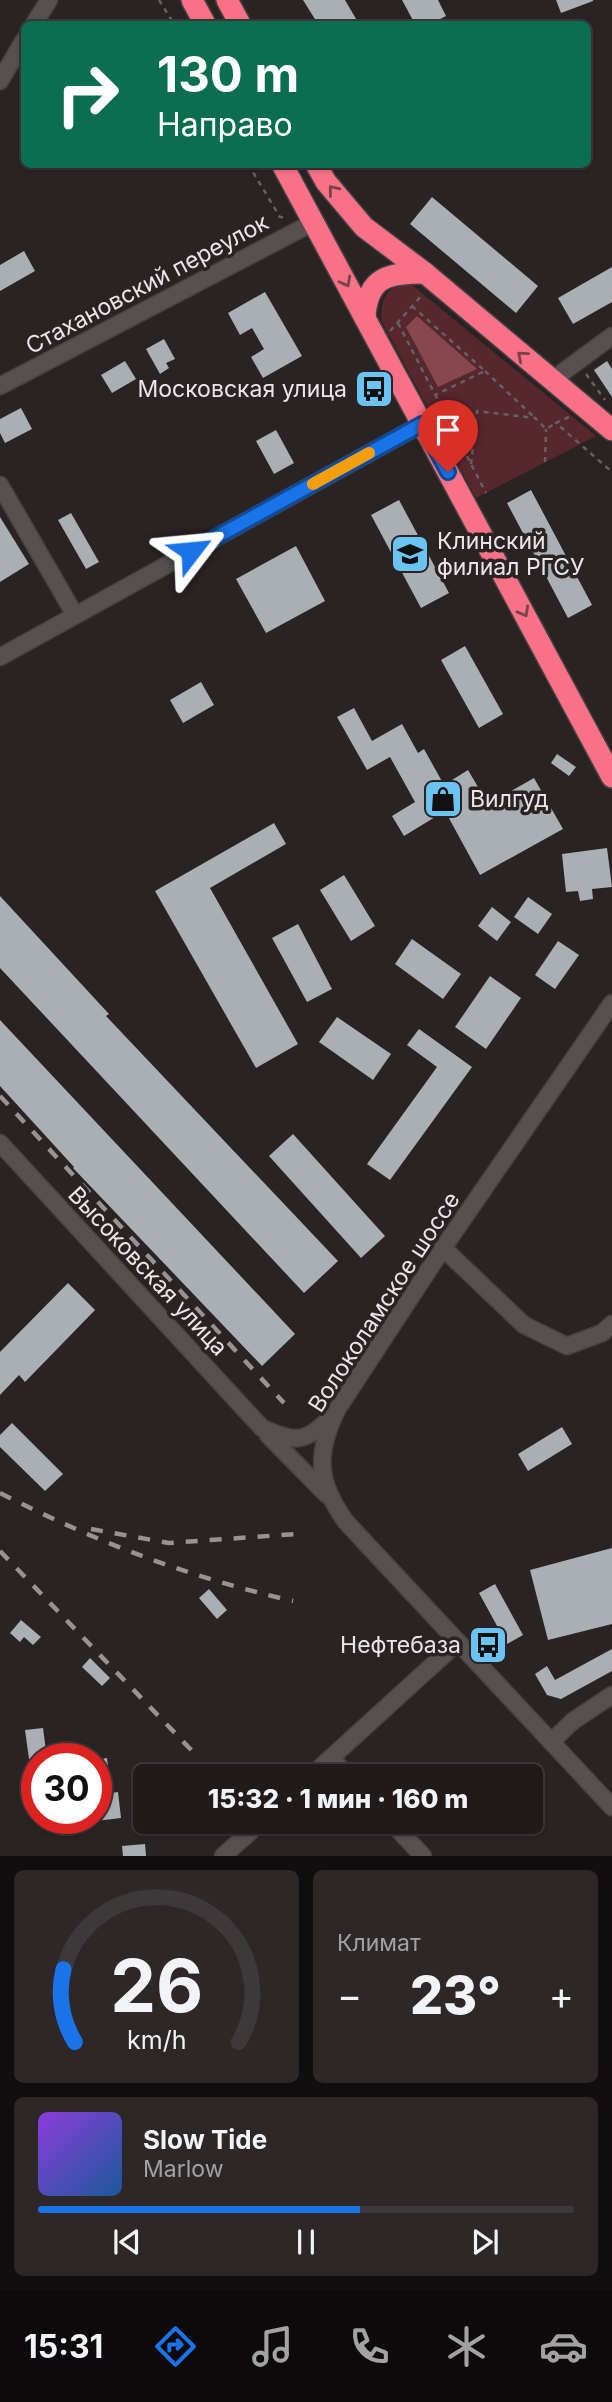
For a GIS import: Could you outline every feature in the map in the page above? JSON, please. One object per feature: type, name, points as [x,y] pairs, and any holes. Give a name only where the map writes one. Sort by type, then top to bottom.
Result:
[{"type":"highway","points":[[192,0],[203,21]]},
{"type":"highway","points":[[227,0],[238,21]]},
{"type":"highway","points":[[284,168],[306,221],[365,318],[612,778]]},
{"type":"highway","points":[[318,168],[326,182],[364,227],[424,284],[612,430]]},
{"type":"highway","points":[[365,318],[366,303],[377,282],[386,276],[402,273],[424,284]]},
{"type":"street","points":[[36,21],[49,0]]},
{"type":"street","points":[[0,81],[21,45]]},
{"type":"street","name":"Стахановский переулок","points":[[0,386],[306,221]]},
{"type":"street","points":[[556,386],[563,372],[612,336]]},
{"type":"street","points":[[0,657],[422,424]]},
{"type":"street","points":[[0,485],[75,615]]},
{"type":"street","name":"Волоколамское шоссе","points":[[612,1003],[443,1248],[338,1408],[328,1427],[322,1458],[322,1476],[328,1497],[346,1522],[612,1807]]},
{"type":"street","name":"Высоковская улица","points":[[0,1143],[328,1497]]},
{"type":"street","points":[[443,1248],[524,1325],[568,1346],[602,1333],[612,1324]]},
{"type":"street","name":"Высоковская улица","points":[[262,1428],[287,1439],[301,1439],[317,1432],[338,1408]]},
{"type":"street","points":[[324,1764],[458,1642]]},
{"type":"street","points":[[551,1742],[573,1721],[612,1695]]},
{"type":"street","points":[[331,1758],[337,1764]]},
{"type":"street","points":[[223,1856],[248,1834]]},
{"type":"street","points":[[403,1834],[424,1856]]},
{"type":"path","points":[[159,0],[172,21]]},
{"type":"path","points":[[250,168],[280,217],[306,221]]},
{"type":"path","points":[[388,334],[412,306],[424,284]]},
{"type":"path","points":[[412,306],[547,429]]},
{"type":"path","points":[[398,323],[486,493]]},
{"type":"path","points":[[435,395],[485,371]]},
{"type":"path","points":[[585,372],[612,407]]},
{"type":"path","points":[[471,464],[477,411],[535,418]]},
{"type":"path","points":[[547,429],[569,417]]},
{"type":"path","points":[[556,423],[612,471]]},
{"type":"path","points":[[545,462],[547,429]]},
{"type":"shaded area","points":[[401,283],[412,285],[596,436],[476,498],[381,320],[385,298]]},
{"type":"shaded area","points":[[417,316],[477,369],[438,387],[406,327]]},
{"type":"building","points":[[303,0],[345,0],[357,21],[316,21]]},
{"type":"building","points":[[402,0],[438,0],[446,16],[436,21],[413,21]]},
{"type":"building","points":[[556,0],[593,0],[593,1],[561,13]]},
{"type":"building","points":[[432,197],[538,286],[516,313],[410,224]]},
{"type":"building","points":[[24,251],[35,271],[0,291],[0,265]]},
{"type":"building","points":[[612,267],[612,302],[573,324],[558,298]]},
{"type":"building","points":[[265,292],[302,356],[263,378],[251,357],[264,349],[252,328],[240,335],[228,313]]},
{"type":"building","points":[[164,339],[175,359],[166,363],[169,368],[160,374],[146,349]]},
{"type":"building","points":[[125,361],[136,379],[112,393],[101,375]]},
{"type":"building","points":[[607,361],[612,369],[612,397],[594,370]]},
{"type":"building","points":[[21,408],[32,429],[5,443],[0,433],[0,419]]},
{"type":"building","points":[[276,430],[294,463],[274,474],[256,441]]},
{"type":"building","points":[[531,490],[592,605],[568,618],[507,503]]},
{"type":"building","name":"Клинский филиал РГСУ","points":[[399,500],[449,593],[421,608],[371,515]]},
{"type":"building","points":[[71,513],[99,562],[86,569],[58,520]]},
{"type":"building","points":[[0,517],[29,564],[0,582]]},
{"type":"building","points":[[296,546],[325,601],[266,633],[236,579]]},
{"type":"building","points":[[465,646],[503,714],[479,728],[441,660]]},
{"type":"building","points":[[201,682],[214,705],[183,723],[170,700]]},
{"type":"building","points":[[354,708],[372,741],[402,724],[418,753],[424,749],[444,785],[468,770],[488,804],[534,778],[563,829],[480,875],[445,811],[404,836],[392,816],[415,802],[390,757],[367,770],[337,717]]},
{"type":"building","points":[[557,754],[576,767],[569,776],[551,763]]},
{"type":"building","points":[[274,823],[286,844],[210,888],[298,1044],[256,1068],[155,891]]},
{"type":"building","points":[[607,848],[612,887],[592,889],[593,899],[580,901],[578,891],[566,892],[562,854]]},
{"type":"building","points":[[344,875],[375,926],[351,941],[320,890]]},
{"type":"building","points":[[0,896],[109,1014],[106,1016],[338,1261],[304,1293],[0,968]]},
{"type":"building","points":[[528,897],[552,914],[538,934],[514,917]]},
{"type":"building","points":[[492,907],[511,922],[497,941],[478,926]]},
{"type":"building","points":[[298,924],[332,989],[307,1002],[272,938]]},
{"type":"building","points":[[412,939],[461,974],[443,999],[395,964]]},
{"type":"building","points":[[558,941],[579,955],[555,989],[535,975]]},
{"type":"building","points":[[490,976],[521,998],[486,1049],[455,1027]]},
{"type":"building","points":[[337,1017],[391,1054],[373,1080],[319,1042]]},
{"type":"building","points":[[0,1020],[295,1334],[262,1366],[73,1168],[0,1086]]},
{"type":"building","points":[[419,1029],[472,1067],[390,1180],[367,1164],[437,1067],[407,1045]]},
{"type":"building","points":[[293,1134],[385,1236],[361,1258],[269,1156]]},
{"type":"building","points":[[68,1283],[95,1310],[25,1382],[19,1375],[0,1395],[0,1352]]},
{"type":"building","points":[[12,1423],[63,1474],[45,1491],[0,1447],[0,1435]]},
{"type":"building","points":[[562,1427],[572,1444],[528,1471],[518,1454]]},
{"type":"building","points":[[612,1548],[612,1624],[548,1640],[530,1570]]},
{"type":"building","points":[[495,1584],[523,1635],[507,1644],[479,1593]]},
{"type":"building","points":[[209,1589],[227,1610],[217,1619],[199,1598]]},
{"type":"building","points":[[21,1620],[41,1637],[33,1645],[24,1637],[20,1642],[10,1633]]},
{"type":"building","points":[[612,1649],[612,1671],[561,1699],[547,1695],[535,1674],[547,1666],[555,1680]]},
{"type":"building","points":[[90,1658],[110,1678],[102,1686],[82,1667]]},
{"type":"building","points":[[43,1728],[45,1743],[27,1743],[25,1730]]},
{"type":"building","points":[[118,1792],[121,1818],[112,1819],[112,1793]]},
{"type":"building","points":[[145,1844],[146,1856],[123,1856],[122,1846]]},
{"type":"railway","points":[[0,1096],[284,1403]]},
{"type":"railway","points":[[0,1493],[108,1543],[143,1556],[216,1581],[293,1601]]},
{"type":"railway","points":[[91,1529],[169,1543],[296,1534]]},
{"type":"railway","points":[[0,1551],[198,1757]]},
{"type":"slow traffic","points":[[313,484],[369,453]]},
{"type":"place","name":"Московская улица","points":[[374,389]]},
{"type":"place","name":"Клинский филиал РГСУ","points":[[410,554]]},
{"type":"place","name":"Вилгуд","points":[[443,799]]},
{"type":"place","name":"Нефтебаза","points":[[488,1645]]},
{"type":"route","points":[[191,551],[422,424],[448,472]]}]
